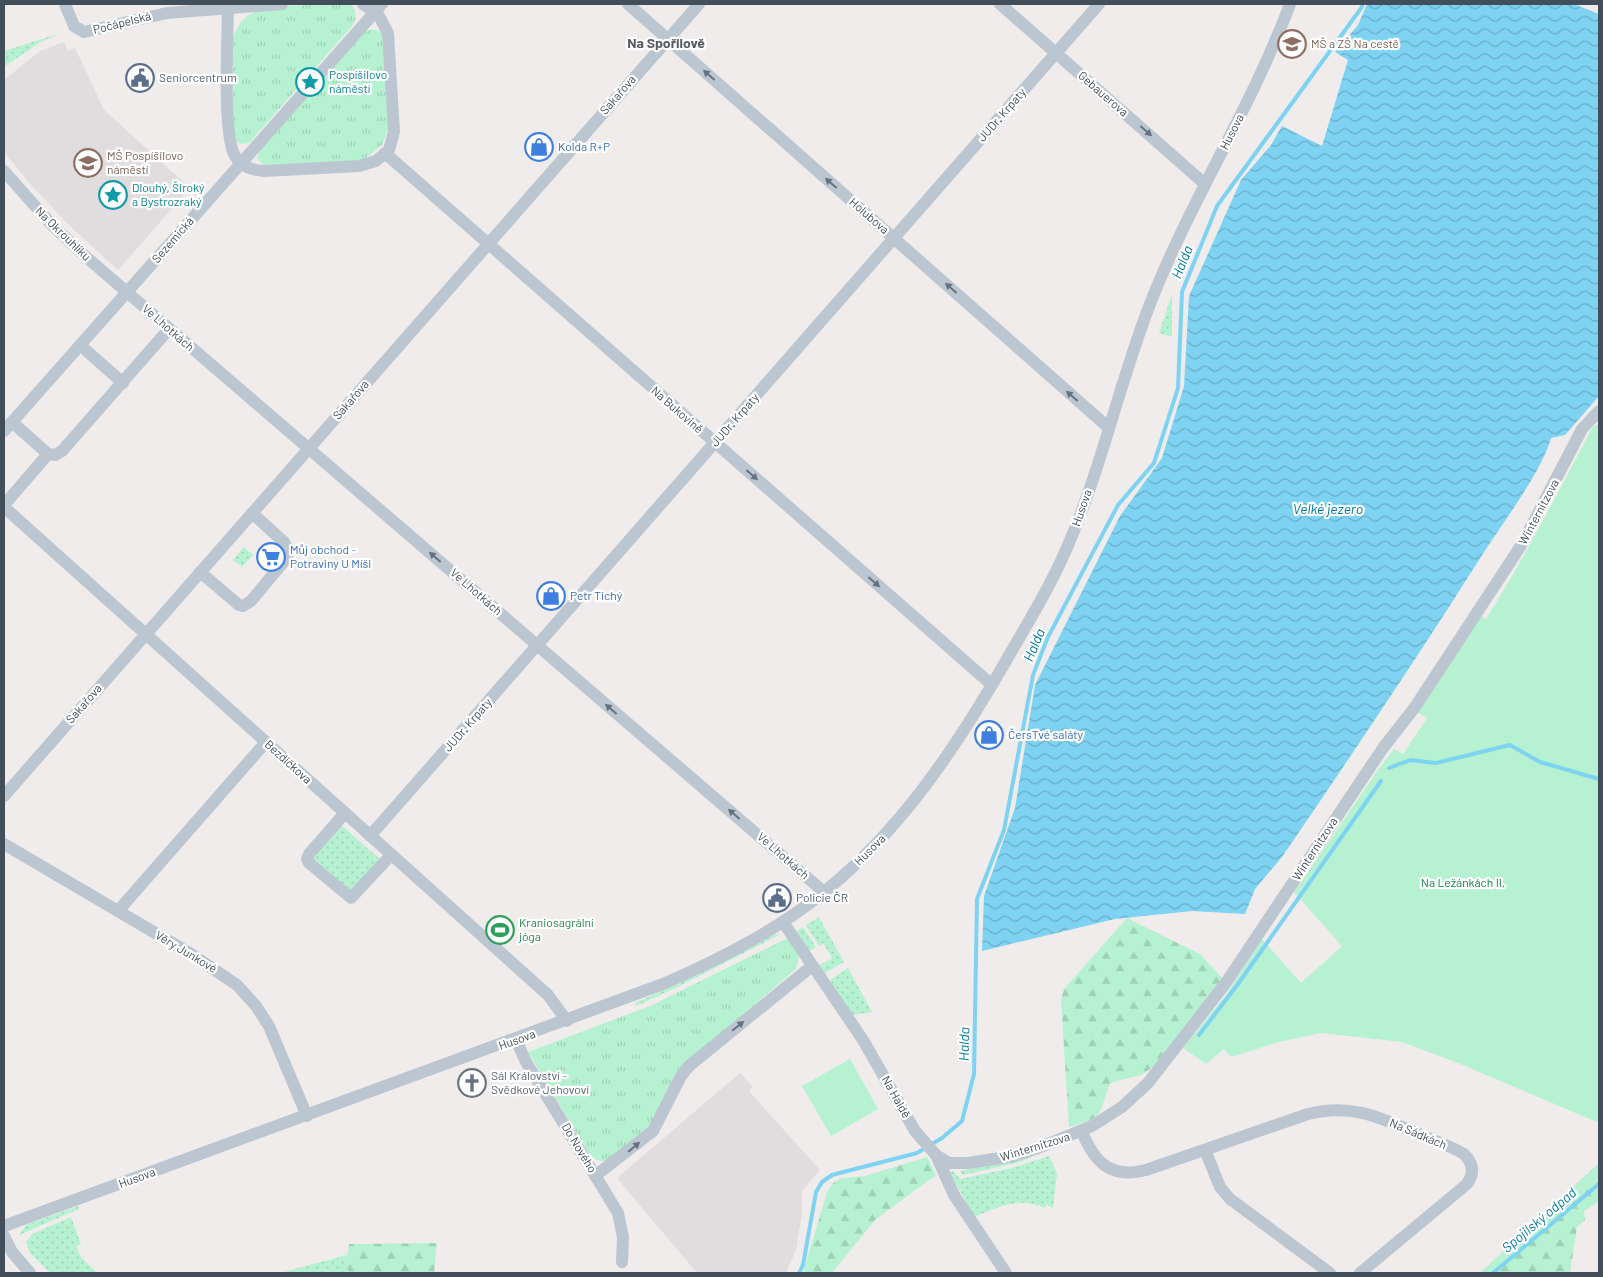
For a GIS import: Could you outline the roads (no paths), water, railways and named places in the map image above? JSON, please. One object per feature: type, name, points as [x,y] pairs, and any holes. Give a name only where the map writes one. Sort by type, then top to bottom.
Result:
[{"type":"street","name":"Počápelská","points":[[65,4],[76,29],[90,32],[152,16],[228,6]]},
{"type":"street","points":[[282,4],[228,6],[229,133],[232,151],[240,164],[252,170],[359,166],[376,162],[386,154],[392,145],[394,132],[388,33],[378,8],[363,4]]},
{"type":"street","name":"Holubova","points":[[628,4],[1109,428]]},
{"type":"street","name":"Sakařova","points":[[4,796],[699,4]]},
{"type":"street","name":"Gebauerova","points":[[1000,4],[1205,184]]},
{"type":"street","name":"JUDr. Krpaty","points":[[370,836],[1099,4]]},
{"type":"street","name":"Husova","points":[[4,1226],[516,1040],[693,971],[783,922],[824,892],[883,838],[915,801],[954,747],[1042,598],[1066,550],[1150,303],[1205,184],[1266,63],[1290,4]]},
{"type":"street","name":"Sezemická","points":[[8,426],[378,8]]},
{"type":"street","name":"Na Bukovině","points":[[386,154],[992,685]]},
{"type":"street","name":"Na Okrouhlíku","points":[[4,171],[51,224],[127,292]]},
{"type":"street","name":"Ve Lhotkách","points":[[127,292],[824,892]]},
{"type":"street","points":[[8,426],[48,454],[55,455],[62,451],[169,329]]},
{"type":"street","points":[[80,345],[123,383]]},
{"type":"street","name":"Winternitzova","points":[[936,1156],[949,1163],[981,1162],[1027,1152],[1082,1132],[1136,1096],[1225,984],[1383,748],[1415,707],[1517,552],[1542,510],[1574,441],[1588,421],[1599,411]]},
{"type":"street","points":[[4,506],[48,454]]},
{"type":"street","name":"Bezdíčkova","points":[[4,506],[548,996],[567,1021]]},
{"type":"street","points":[[200,572],[239,604],[243,606],[251,601],[286,560],[289,551],[284,543],[252,512]]},
{"type":"street","points":[[118,911],[266,742]]},
{"type":"street","points":[[345,813],[307,857],[307,861],[315,869],[351,898],[392,855]]},
{"type":"street","name":"Věry Junkové","points":[[4,844],[228,977],[246,992],[269,1026],[307,1116]]},
{"type":"street","name":"Na Haldě","points":[[783,922],[863,1040],[919,1137],[936,1156],[954,1195],[1006,1273]]},
{"type":"street","points":[[595,1176],[653,1131],[681,1076],[689,1066],[812,966]]},
{"type":"street","name":"Do Nového","points":[[516,1040],[526,1062],[620,1220],[622,1262]]},
{"type":"street","name":"Na Sádkách","points":[[1082,1132],[1091,1151],[1101,1162],[1121,1172],[1136,1172],[1308,1114],[1339,1110],[1370,1114],[1464,1154],[1471,1163],[1472,1171],[1467,1184],[1360,1273]]},
{"type":"street","points":[[1205,1150],[1220,1187],[1230,1199],[1330,1273]]},
{"type":"street","points":[[4,1236],[16,1259],[30,1273]]},
{"type":"water","name":"Velké jezero","points":[[1367,4],[1574,4],[1599,14],[1599,396],[1565,435],[1551,438],[1540,465],[1522,496],[1334,781],[1282,857],[1255,889],[1245,914],[1192,911],[1115,919],[982,951],[984,896],[1015,808],[1035,685],[1120,516],[1162,458],[1184,386],[1189,296],[1241,180],[1271,145],[1282,126],[1322,146],[1348,60],[1335,52],[1358,25]]},
{"type":"waterway","name":"Halda","points":[[799,1273],[803,1265],[816,1192],[822,1182],[832,1175],[917,1153],[942,1138],[962,1121],[974,1074],[977,899],[1004,830],[1033,675],[1048,637],[1118,505],[1154,463],[1178,388],[1182,292],[1217,206],[1362,7],[1362,4]]},
{"type":"waterway","points":[[1389,768],[1410,760],[1436,763],[1510,745],[1540,762],[1599,779]]},
{"type":"waterway","points":[[1199,1035],[1238,984],[1381,781]]},
{"type":"waterway","name":"Spojilský odpad","points":[[1493,1273],[1599,1184]]},
{"type":"place","name":"MŠ a ZŠ Na cestě","points":[[1292,44]]},
{"type":"place","name":"Seniorcentrum","points":[[140,78]]},
{"type":"place","name":"Pospíšilovo náměstí","points":[[310,82]]},
{"type":"place","name":"Kolda R+P","points":[[539,147]]},
{"type":"place","name":"MŠ Pospíšilovo náměstí","points":[[88,163]]},
{"type":"place","name":"Dlouhý, Široký a Bystrozraký","points":[[113,195]]},
{"type":"place","name":"Můj obchod - Potraviny U Míši","points":[[271,557]]},
{"type":"place","name":"Petr Tichý","points":[[551,596]]},
{"type":"place","name":"ČersTvé saláty","points":[[989,735]]},
{"type":"place","name":"Policie ČR","points":[[777,898]]},
{"type":"place","name":"Kraniosagrální jóga","points":[[500,930]]},
{"type":"place","name":"Sál Království - Svědkové Jehovovi","points":[[472,1083]]},
{"type":"district","name":"Na Spořilově","points":[[666,43]]},
{"type":"park label","name":"Na Ležánkách II.","points":[[1463,883]]}]
